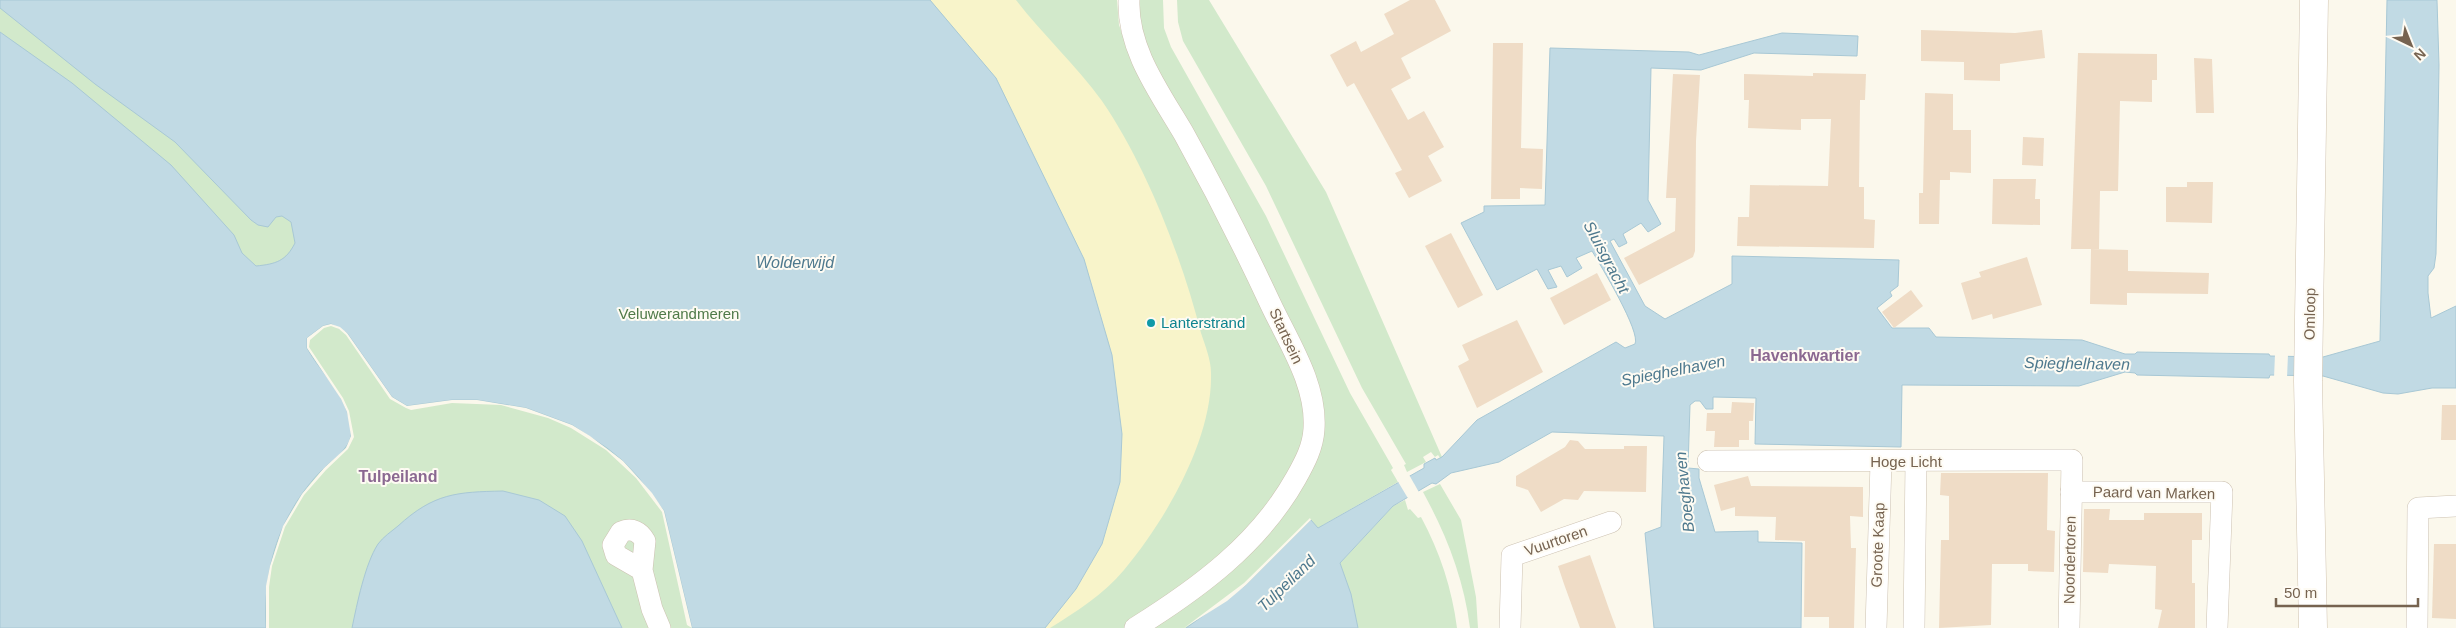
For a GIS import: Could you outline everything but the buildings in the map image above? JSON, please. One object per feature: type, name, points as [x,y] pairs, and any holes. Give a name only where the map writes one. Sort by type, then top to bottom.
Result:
[{"type":"main road","name":"Omloop","points":[[2312,628],[2309,368],[2316,18],[2314,0]]},
{"type":"street","name":"Startsein","points":[[1129,0],[1130,23],[1142,59],[1210,180],[1244,246],[1308,384],[1314,414],[1314,430],[1308,454],[1292,485],[1266,523],[1233,558],[1214,574],[1136,628]]},
{"type":"street","name":"Hoge Licht","points":[[1708,461],[1916,462],[2072,460],[2071,492]]},
{"type":"street","name":"Groote Kaap","points":[[1876,628],[1881,462]]},
{"type":"street","points":[[1914,628],[1916,462]]},
{"type":"street","name":"Noordertoren","points":[[2069,628],[2071,492]]},
{"type":"street","name":"Paard van Marken","points":[[2071,492],[2222,492],[2218,628]]},
{"type":"street","points":[[2418,628],[2418,508],[2456,506]]},
{"type":"street","name":"Vuurtoren","points":[[1510,628],[1512,556],[1611,522]]},
{"type":"street","points":[[642,570],[646,590],[660,628]]},
{"type":"green space","name":"Wolderwijd","points":[[0,0],[1117,0],[1119,25],[1131,58],[1223,222],[1322,434],[1156,72],[1141,31],[1139,0],[1163,0],[1164,28],[1171,47],[1266,216],[1350,393],[1393,468],[1391,470],[1398,482],[1323,525],[1354,606],[1340,563],[1393,506],[1405,500],[1408,510],[1410,509],[1418,518],[1421,517],[1434,544],[1452,599],[1457,628],[0,628]]},
{"type":"green space","points":[[1177,0],[1209,0],[1326,192],[1442,457],[1440,458],[1438,455],[1435,457],[1431,452],[1423,457],[1426,462],[1407,472],[1404,465],[1406,464],[1362,388],[1266,186],[1183,41],[1178,22]]},
{"type":"green space","points":[[1440,484],[1461,520],[1476,597],[1478,628],[1470,628],[1463,591],[1452,556],[1439,523],[1423,492]]},
{"type":"sand","name":"Lanterstrand","points":[[930,0],[1016,0],[1092,88],[1118,126],[1148,183],[1161,213],[1184,274],[1210,363],[1210,398],[1204,425],[1184,478],[1170,504],[1140,550],[1116,579],[1089,602],[1050,628],[1045,628],[1076,589],[1084,259],[996,78]]},
{"type":"water","name":"Wolderwijd","points":[[0,0],[930,0],[996,78],[1084,259],[1112,355],[1122,434],[1120,482],[1102,544],[1076,589],[1045,628],[692,628],[664,511],[623,461],[572,425],[526,408],[477,400],[452,400],[407,406],[392,397],[347,333],[331,324],[323,326],[307,338],[307,348],[334,387],[345,407],[349,418],[351,437],[343,451],[307,487],[285,522],[270,566],[266,596],[266,628],[0,628],[0,32],[72,83],[171,165],[234,235],[242,253],[256,266],[275,263],[284,258],[295,243],[291,222],[282,216],[276,217],[268,227],[258,225],[251,220],[175,142],[95,84],[0,8]]},
{"type":"water","points":[[2387,0],[2437,0],[2439,65],[2436,254],[2434,268],[2428,276],[2428,293],[2431,318],[2456,306],[2456,388],[2432,388],[2398,394],[2383,393],[2323,376],[2270,375],[2269,378],[2137,375],[2125,372],[2079,386],[1902,385],[1901,447],[1755,444],[1756,398],[1713,397],[1713,409],[1706,409],[1700,401],[1695,401],[1690,405],[1688,468],[1699,469],[1699,478],[1715,532],[1758,531],[1758,542],[1802,543],[1801,628],[1654,628],[1645,533],[1661,527],[1664,436],[1552,432],[1499,462],[1451,473],[1436,484],[1432,483],[1393,506],[1340,563],[1351,594],[1358,628],[1186,628],[1246,585],[1311,520],[1318,528],[1424,468],[1424,464],[1435,458],[1436,460],[1442,457],[1477,420],[1616,342],[1625,348],[1635,344],[1635,337],[1626,313],[1592,251],[1576,258],[1582,268],[1567,277],[1561,266],[1548,270],[1557,287],[1548,289],[1537,269],[1497,290],[1461,223],[1484,212],[1484,206],[1545,205],[1550,48],[1689,52],[1699,55],[1782,33],[1858,36],[1857,56],[1754,53],[1701,70],[1651,68],[1648,200],[1661,224],[1648,232],[1641,223],[1623,234],[1627,243],[1619,247],[1614,239],[1610,241],[1645,306],[1665,319],[1732,284],[1732,256],[1899,260],[1898,286],[1890,292],[1892,296],[1877,308],[1892,328],[1929,328],[1936,337],[2082,340],[2125,354],[2135,354],[2137,352],[2269,354],[2270,356],[2323,357],[2380,341]]},
{"type":"water","points":[[503,491],[539,500],[565,516],[582,541],[622,628],[352,628],[369,562],[378,544],[385,537],[411,515],[435,501],[472,492]]},
{"type":"pier","points":[[331,324],[340,327],[347,333],[392,397],[407,406],[452,400],[477,400],[526,408],[572,425],[623,461],[652,493],[664,511],[692,628],[687,625],[662,512],[636,478],[606,450],[571,428],[548,418],[501,405],[452,403],[411,410],[406,408],[390,399],[346,335],[339,329],[331,326],[324,328],[310,340],[309,347],[343,398],[349,411],[354,437],[348,449],[304,495],[285,527],[272,566],[269,587],[269,628],[266,628],[266,586],[270,566],[283,526],[302,494],[324,468],[346,448],[351,436],[347,412],[341,399],[307,348],[307,338],[323,326]]},
{"type":"pier","points":[[2275,354],[2288,354],[2287,378],[2274,378]]},
{"type":"pier","points":[[1408,473],[1420,494],[1409,500],[1397,480]]},
{"type":"pier","points":[[1310,518],[1311,520],[1246,585],[1227,601],[1184,628],[1244,583]]},
{"type":"place","name":"Lanterstrand","points":[[1151,323]]},
{"type":"district","name":"Havenkwartier","points":[[1805,355]]},
{"type":"district","name":"Tulpeiland","points":[[398,476]]},
{"type":"water label","name":"Sluisgracht","points":[[1607,257]]},
{"type":"water label","name":"Spieghelhaven","points":[[2077,363]]},
{"type":"water label","name":"Spieghelhaven","points":[[1673,370]]},
{"type":"water label","name":"Boeghaven","points":[[1684,492]]},
{"type":"park label","name":"Veluwerandmeren","points":[[679,314]]}]
